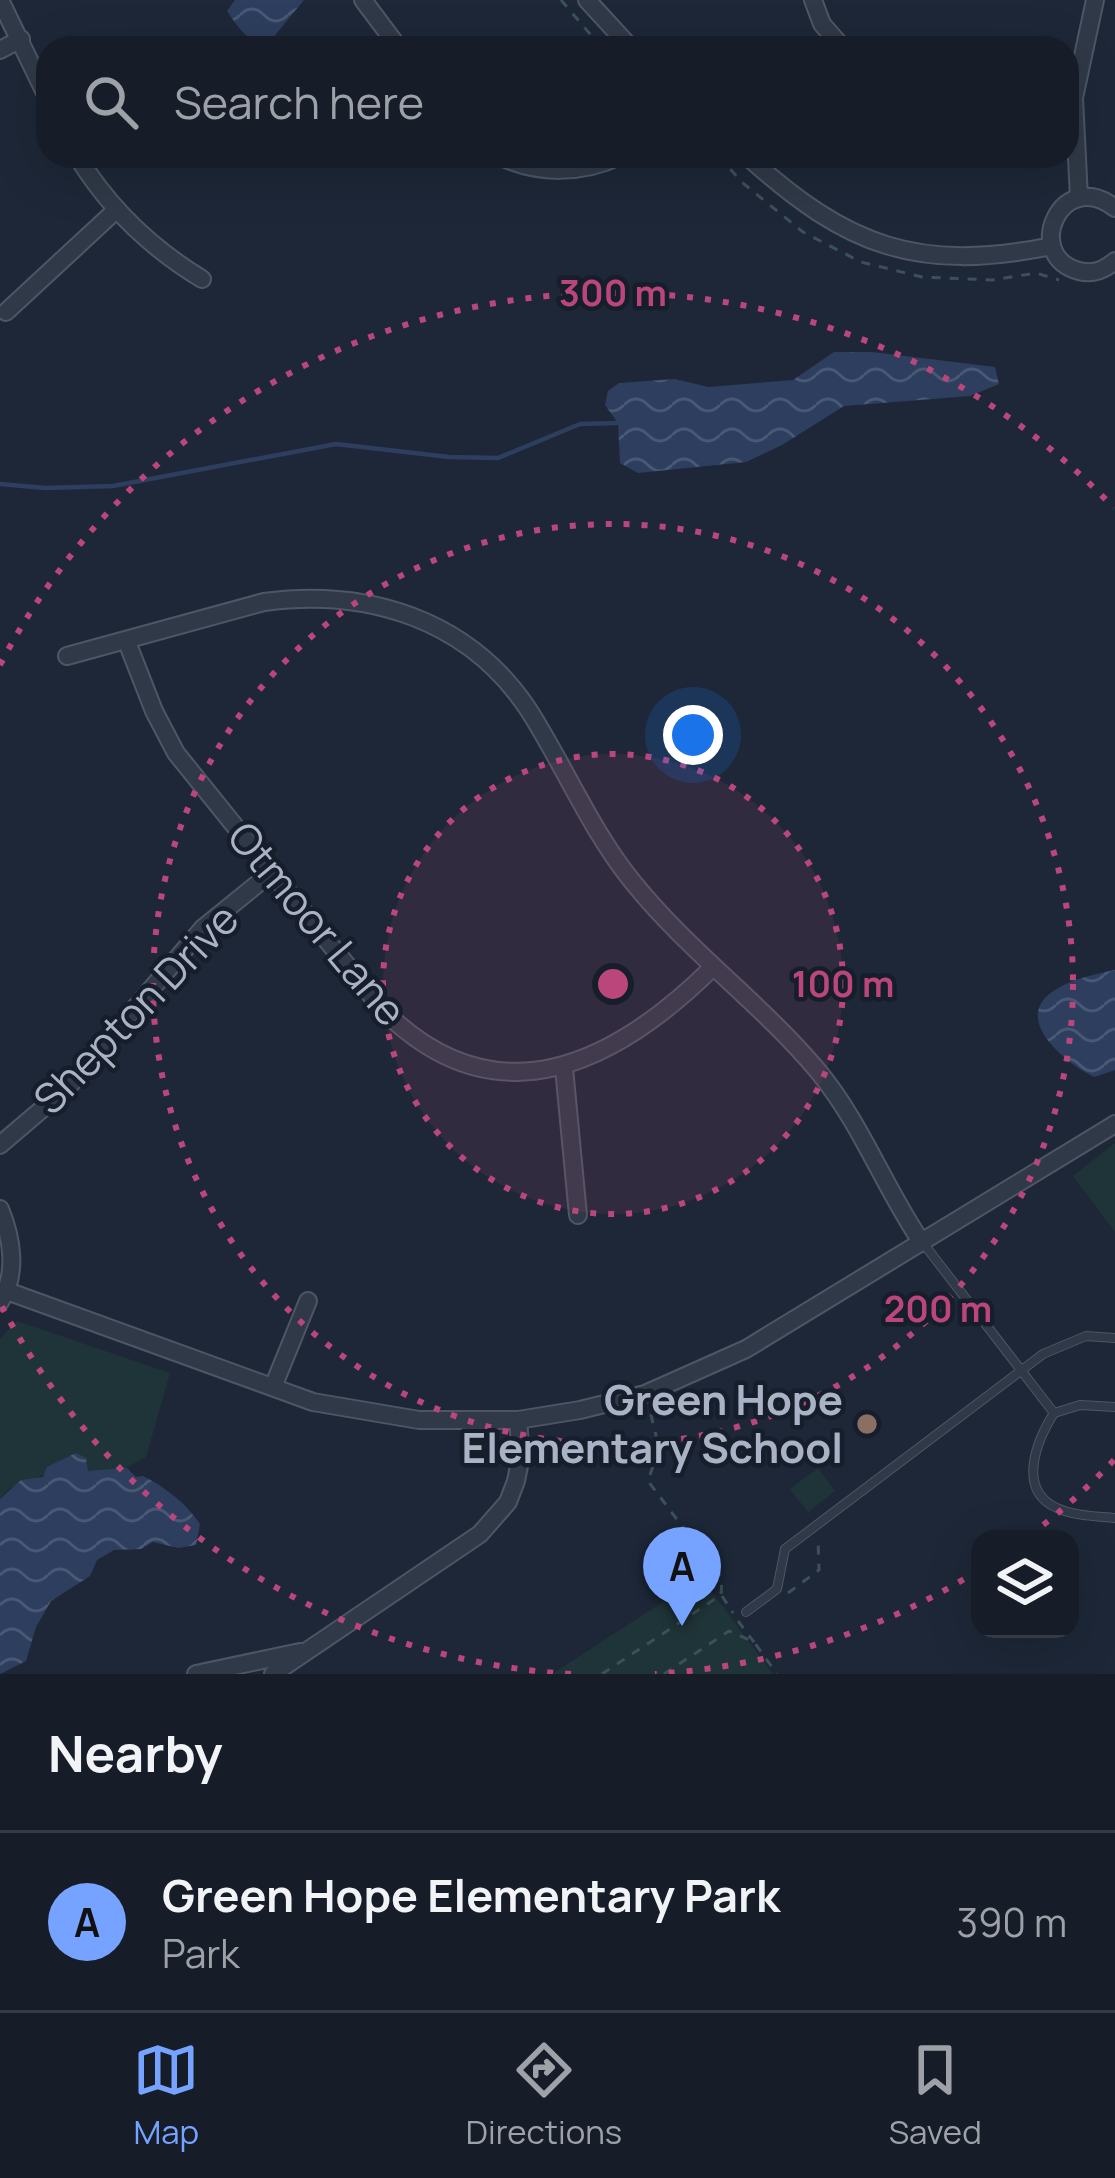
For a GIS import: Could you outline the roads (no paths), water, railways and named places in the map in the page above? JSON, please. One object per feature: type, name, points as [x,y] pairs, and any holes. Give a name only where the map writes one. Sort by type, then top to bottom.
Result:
[{"type":"street","points":[[0,0],[36,72]]},
{"type":"street","points":[[363,0],[390,36]]},
{"type":"street","points":[[587,0],[621,36]]},
{"type":"street","points":[[813,0],[832,36]]},
{"type":"street","points":[[1079,75],[1095,0]]},
{"type":"street","points":[[0,50],[21,39]]},
{"type":"street","points":[[85,168],[115,211],[152,245],[202,279]]},
{"type":"street","points":[[542,168],[578,168]]},
{"type":"street","points":[[761,168],[800,203],[840,227],[885,245],[955,257],[1052,246]]},
{"type":"street","points":[[1077,168],[1078,198]]},
{"type":"street","points":[[1115,208],[1101,199],[1078,198],[1058,211],[1052,222],[1052,246],[1064,264],[1084,272],[1105,269],[1115,261]]},
{"type":"street","points":[[6,312],[115,211]]},
{"type":"street","points":[[67,656],[264,602],[296,598],[366,601],[434,625],[479,656],[513,688],[630,878],[789,1039],[835,1094],[922,1243]]},
{"type":"street","name":"Otmoor Lane","points":[[127,642],[176,753],[403,1029],[473,1065],[513,1070],[564,1067],[636,1032],[713,967]]},
{"type":"street","name":"Shepton Drive","points":[[0,1144],[68,1087],[203,928],[272,873]]},
{"type":"street","points":[[564,1067],[578,1215]]},
{"type":"street","points":[[0,1209],[11,1246],[3,1297],[313,1402],[383,1416],[461,1422],[518,1420],[608,1404],[696,1374],[746,1349],[1115,1124]]},
{"type":"street","points":[[273,1388],[308,1301]]},
{"type":"street","points":[[273,1674],[480,1534],[496,1518],[516,1481],[521,1456],[518,1420]]},
{"type":"street","points":[[196,1674],[306,1651]]},
{"type":"lane","points":[[922,1243],[1054,1413]]},
{"type":"lane","points":[[746,1612],[777,1588],[784,1549],[1043,1354],[1086,1336],[1115,1338]]},
{"type":"lane","points":[[1115,1408],[1080,1405],[1054,1413],[1033,1461],[1039,1492],[1061,1510],[1115,1518]]},
{"type":"water","points":[[235,0],[304,0],[274,36],[247,36],[227,11]]},
{"type":"water","points":[[834,352],[995,367],[999,384],[970,396],[844,406],[746,462],[638,473],[620,463],[618,423],[605,405],[608,391],[619,383],[675,379],[708,387],[793,380]]},
{"type":"water","points":[[1115,970],[1115,1070],[1094,1077],[1048,1041],[1038,1016],[1041,1003],[1058,988]]},
{"type":"water","points":[[76,1453],[86,1458],[88,1471],[127,1468],[174,1496],[200,1524],[196,1545],[178,1548],[153,1542],[141,1549],[114,1550],[97,1560],[90,1576],[51,1601],[36,1627],[26,1661],[0,1674],[0,1499],[21,1480],[43,1477],[47,1467]]},
{"type":"waterway","points":[[0,484],[113,486],[336,444],[498,458],[580,424],[618,423]]},
{"type":"place","name":"Green Hope Elementary School","points":[[867,1424]]},
{"type":"place","name":"Green Hope Elementary Park","points":[[682,1626]]}]
